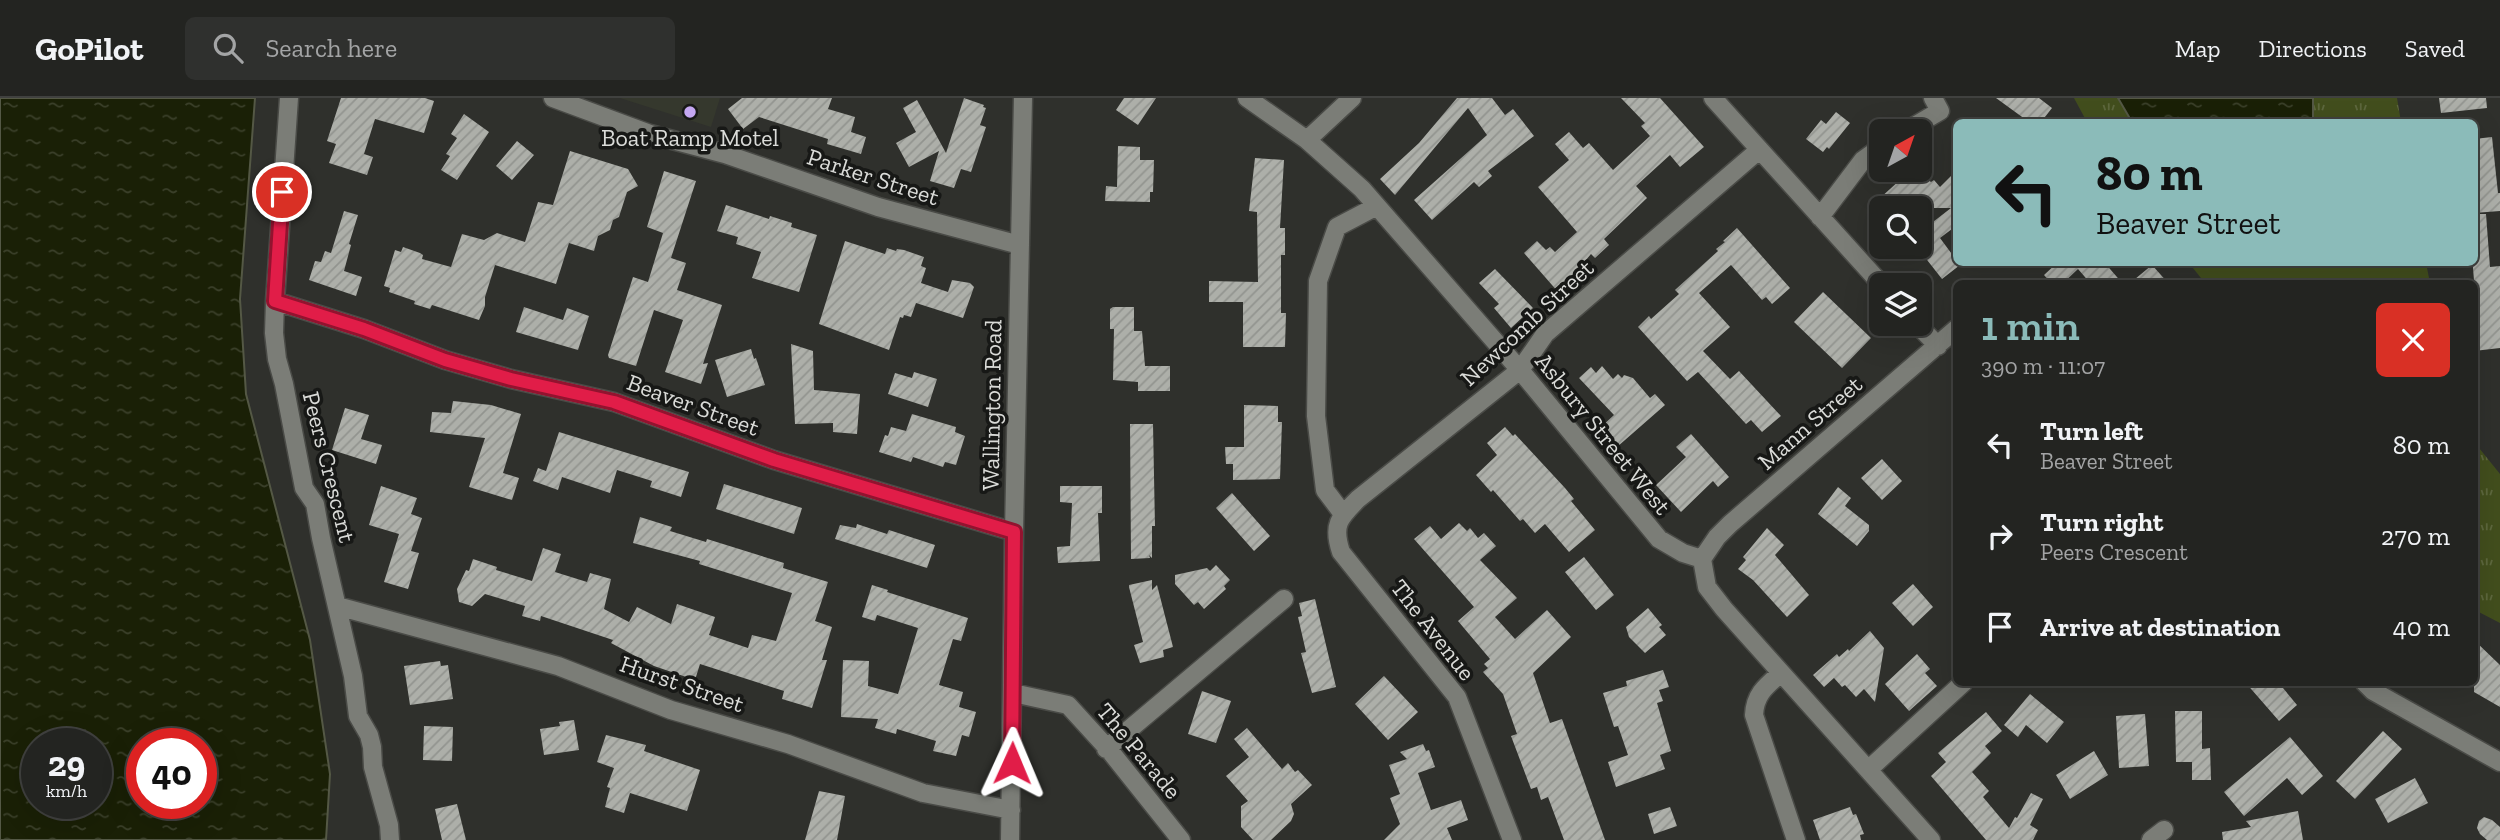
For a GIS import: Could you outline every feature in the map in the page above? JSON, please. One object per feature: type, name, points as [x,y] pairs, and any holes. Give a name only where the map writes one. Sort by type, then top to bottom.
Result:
[{"type":"street","name":"Peers Crescent","points":[[289,98],[275,301],[276,359],[284,384],[304,488],[315,504],[353,676],[358,716],[372,747],[373,767],[389,825],[390,840]]},
{"type":"street","name":"Parker Street","points":[[553,98],[650,134],[736,158],[878,207],[1020,246]]},
{"type":"street","name":"Wallington Road","points":[[1010,840],[1023,98]]},
{"type":"street","name":"Asbury Street West","points":[[1247,98],[1307,140],[1362,189],[1520,370],[1659,539],[1683,553],[1702,559]]},
{"type":"street","points":[[1307,140],[1352,98]]},
{"type":"street","points":[[1713,98],[1871,273]]},
{"type":"street","points":[[1926,119],[1940,111],[1933,98]]},
{"type":"street","name":"Newcomb Street","points":[[1335,535],[1343,514],[1358,499],[1520,370],[1545,334],[1759,150]]},
{"type":"street","points":[[1820,217],[1869,156]]},
{"type":"street","points":[[1343,514],[1325,489],[1316,416],[1318,281],[1337,228],[1377,206]]},
{"type":"street","name":"Beaver Street","points":[[275,301],[364,329],[445,360],[511,379],[614,402],[774,460],[1014,532]]},
{"type":"street","name":"Mann Street","points":[[1702,559],[1730,524],[1953,332]]},
{"type":"street","points":[[1928,336],[1938,346]]},
{"type":"street","name":"The Avenue","points":[[1335,535],[1341,552],[1355,571],[1457,697],[1512,840]]},
{"type":"street","points":[[1702,559],[1707,587],[1724,610],[1931,840]]},
{"type":"street","points":[[1106,749],[1284,599]]},
{"type":"street","name":"Hurst Street","points":[[337,606],[558,666],[671,710],[788,744],[923,793],[1011,810]]},
{"type":"street","points":[[1781,673],[1754,701],[1754,715],[1796,840]]},
{"type":"street","points":[[1868,770],[1960,686]]},
{"type":"street","points":[[2368,686],[2500,762]]},
{"type":"street","name":"The Parade","points":[[1013,692],[1068,705],[1181,840]]},
{"type":"shaded area","name":"Boat Ramp Motel","points":[[620,98],[720,98],[711,127]]},
{"type":"green space","points":[[2074,98],[2397,98],[2400,119],[2085,119]]},
{"type":"green space","points":[[2191,266],[2427,266],[2429,280],[2203,280]]},
{"type":"green space","points":[[2478,447],[2500,474],[2500,623],[2478,612]]},
{"type":"water","points":[[0,98],[255,98],[240,299],[246,394],[310,640],[330,774],[326,840],[0,840]]},
{"type":"water","points":[[2118,98],[2313,98],[2313,119],[2130,119]]},
{"type":"building","points":[[341,98],[425,98],[434,101],[424,133],[375,119],[364,154],[373,157],[367,175],[329,163],[336,144],[327,141]]},
{"type":"building","points":[[742,98],[832,98],[828,109],[855,117],[851,132],[866,137],[861,154],[827,144],[828,139],[759,117],[743,129],[728,109]]},
{"type":"building","points":[[964,98],[984,105],[986,108],[980,125],[986,127],[971,172],[961,169],[954,188],[930,181],[939,151],[909,167],[896,143],[916,132],[903,108],[917,100],[946,153]]},
{"type":"building","points":[[1124,98],[1156,98],[1138,125],[1116,110]]},
{"type":"building","points":[[1457,98],[1492,98],[1505,115],[1513,109],[1534,136],[1488,171],[1492,176],[1479,187],[1474,182],[1432,220],[1414,200],[1487,135],[1468,108],[1395,195],[1380,179],[1419,143]]},
{"type":"building","points":[[1621,98],[1660,98],[1704,147],[1680,167],[1670,155],[1636,186],[1647,198],[1604,239],[1609,245],[1595,258],[1591,254],[1569,280],[1570,283],[1559,293],[1524,253],[1537,241],[1546,250],[1550,247],[1555,252],[1577,232],[1538,187],[1569,160],[1555,144],[1569,132],[1583,148],[1589,143],[1613,170],[1650,136],[1641,126],[1645,123]]},
{"type":"building","points":[[1996,98],[2039,98],[2052,108],[2043,119],[2025,119]]},
{"type":"building","points":[[2439,98],[2486,98],[2487,108],[2441,113]]},
{"type":"building","points":[[1836,112],[1850,123],[1829,149],[1827,147],[1823,152],[1806,139],[1821,120],[1826,124]]},
{"type":"building","points":[[464,114],[489,132],[457,180],[441,170],[450,156],[446,154],[457,138],[451,134]]},
{"type":"building","points":[[2492,137],[2500,211],[2478,213],[2478,139]]},
{"type":"building","points":[[517,141],[534,155],[512,180],[496,166]]},
{"type":"building","points":[[1118,146],[1140,147],[1140,160],[1154,160],[1150,202],[1105,201],[1106,186],[1117,187]]},
{"type":"building","points":[[570,151],[628,169],[638,186],[627,192],[619,217],[613,220],[610,230],[598,236],[594,251],[569,243],[556,284],[495,265],[479,320],[432,305],[430,309],[414,304],[415,301],[389,292],[390,288],[384,286],[395,250],[401,252],[403,247],[420,253],[423,255],[422,259],[451,267],[462,234],[484,240],[497,233],[525,242],[538,202],[553,205]]},
{"type":"building","points":[[1255,158],[1284,160],[1280,228],[1285,228],[1285,255],[1281,255],[1281,313],[1286,313],[1285,347],[1243,347],[1243,302],[1209,302],[1209,281],[1258,282],[1257,212],[1249,211]]},
{"type":"building","points":[[664,171],[696,181],[671,258],[686,263],[677,290],[722,305],[703,364],[708,363],[701,384],[665,372],[683,320],[654,310],[636,366],[609,358],[608,355],[633,277],[648,282],[663,233],[647,227]]},
{"type":"building","points":[[1953,174],[1953,228],[1940,238],[1953,256],[1953,266],[1959,266],[1942,279],[1926,259],[1932,259],[1932,223],[1951,208],[1932,208],[1932,196],[1882,196],[1898,182],[1934,180],[1940,187]]},
{"type":"building","points":[[726,205],[769,219],[770,216],[792,223],[791,227],[817,235],[799,292],[752,278],[761,252],[736,244],[738,237],[717,231]]},
{"type":"building","points":[[344,211],[358,215],[344,271],[362,277],[356,296],[309,280],[315,261],[321,262],[325,251],[331,253]]},
{"type":"building","points":[[2478,214],[2486,214],[2490,267],[2500,266],[2500,348],[2478,351],[2478,280],[2474,280],[2473,268],[2478,266]]},
{"type":"building","points":[[1737,228],[1790,288],[1772,304],[1766,297],[1762,300],[1731,265],[1699,293],[1730,327],[1703,351],[1730,379],[1739,371],[1781,416],[1762,432],[1751,420],[1746,424],[1698,372],[1687,381],[1638,327],[1679,294],[1675,290],[1718,251],[1716,249]]},
{"type":"building","points":[[845,241],[885,254],[887,248],[924,257],[921,266],[926,268],[921,283],[948,292],[952,280],[970,283],[974,287],[963,318],[916,303],[911,317],[900,317],[889,350],[819,324]]},
{"type":"building","points":[[2054,266],[2107,266],[2120,280],[2088,280],[2078,269],[2066,280],[2048,280],[2044,275]]},
{"type":"building","points":[[2153,266],[2165,280],[2134,280]]},
{"type":"building","points":[[1495,269],[1533,308],[1511,328],[1494,308],[1499,304],[1479,283]]},
{"type":"building","points":[[1823,292],[1871,338],[1842,368],[1794,322]]},
{"type":"building","points":[[524,307],[563,320],[567,308],[589,316],[578,350],[516,332]]},
{"type":"building","points":[[1134,307],[1134,331],[1142,331],[1145,366],[1170,366],[1170,391],[1138,391],[1138,382],[1113,380],[1114,329],[1110,329],[1110,309]]},
{"type":"building","points":[[791,344],[813,351],[814,390],[860,394],[857,434],[833,432],[833,423],[795,424]]},
{"type":"building","points":[[751,349],[765,385],[727,397],[715,360]]},
{"type":"building","points":[[1602,366],[1613,379],[1618,374],[1622,378],[1624,375],[1633,378],[1650,398],[1655,394],[1665,405],[1617,447],[1600,428],[1614,415],[1579,378],[1591,367],[1596,373]]},
{"type":"building","points":[[914,372],[937,379],[928,407],[888,394],[895,373],[912,378]]},
{"type":"building","points":[[453,401],[491,405],[521,414],[503,473],[519,478],[512,500],[469,487],[485,438],[430,432],[432,412],[451,413]]},
{"type":"building","points":[[1244,405],[1278,406],[1278,422],[1282,422],[1280,479],[1233,480],[1233,464],[1226,464],[1225,447],[1244,447]]},
{"type":"building","points":[[345,408],[369,415],[361,439],[382,445],[376,464],[332,450]]},
{"type":"building","points":[[912,414],[956,427],[955,432],[965,436],[956,465],[945,462],[943,467],[913,457],[911,462],[879,452],[891,427],[906,431]]},
{"type":"building","points":[[1130,424],[1153,424],[1155,526],[1152,526],[1152,558],[1149,555],[1150,558],[1131,559]]},
{"type":"building","points":[[1505,427],[1513,436],[1515,434],[1565,488],[1574,499],[1571,501],[1595,530],[1569,552],[1545,524],[1535,533],[1523,519],[1520,521],[1476,475],[1497,455],[1487,443]]},
{"type":"building","points":[[559,432],[689,472],[681,497],[650,487],[652,481],[617,470],[610,493],[562,477],[558,490],[533,481],[538,468],[546,471]]},
{"type":"building","points":[[1691,434],[1729,477],[1718,487],[1713,481],[1681,512],[1656,485],[1686,457],[1676,447]]},
{"type":"building","points":[[1882,459],[1902,481],[1882,500],[1861,478]]},
{"type":"building","points":[[724,484],[802,508],[794,534],[716,509]]},
{"type":"building","points":[[381,486],[417,498],[411,514],[422,518],[411,551],[419,553],[408,589],[384,582],[399,534],[369,525]]},
{"type":"building","points":[[1060,486],[1102,486],[1102,513],[1098,513],[1100,561],[1058,563],[1057,547],[1070,546],[1072,503],[1060,502]]},
{"type":"building","points":[[1838,487],[1851,498],[1845,506],[1869,525],[1869,531],[1857,546],[1818,514]]},
{"type":"building","points":[[1232,493],[1270,536],[1254,551],[1216,508]]},
{"type":"building","points":[[640,517],[672,527],[670,531],[706,542],[707,539],[784,563],[783,568],[828,582],[815,621],[832,627],[822,660],[827,660],[812,708],[782,699],[784,691],[700,664],[695,680],[654,666],[611,643],[613,640],[541,616],[540,621],[522,616],[525,606],[485,594],[472,606],[459,602],[457,589],[466,570],[469,571],[473,559],[497,567],[496,570],[532,581],[543,548],[561,554],[555,572],[587,582],[590,573],[611,579],[604,609],[629,622],[637,607],[671,624],[677,604],[715,617],[709,635],[748,648],[752,635],[776,641],[792,593],[699,564],[700,561],[633,543]]},
{"type":"building","points":[[1459,523],[1467,531],[1470,528],[1478,538],[1484,533],[1496,546],[1480,560],[1517,598],[1495,617],[1515,639],[1547,610],[1571,637],[1533,673],[1550,723],[1562,719],[1605,840],[1564,840],[1548,797],[1541,800],[1537,787],[1531,789],[1511,736],[1517,734],[1503,694],[1483,672],[1488,668],[1484,664],[1490,659],[1458,621],[1474,607],[1414,539],[1430,526],[1441,539]]},
{"type":"building","points":[[857,524],[887,534],[889,530],[935,545],[927,568],[835,539],[840,525],[856,528]]},
{"type":"building","points":[[1767,528],[1784,545],[1775,555],[1809,595],[1787,617],[1753,580],[1738,569],[1746,560],[1743,557]]},
{"type":"building","points":[[1584,557],[1614,595],[1596,610],[1565,572]]},
{"type":"building","points":[[1216,565],[1230,580],[1224,586],[1226,589],[1204,609],[1198,602],[1194,605],[1175,584],[1175,575],[1207,568],[1210,571]]},
{"type":"building","points":[[1152,580],[1152,590],[1157,585],[1173,647],[1163,650],[1164,657],[1140,663],[1134,645],[1143,642],[1129,585]]},
{"type":"building","points":[[1913,584],[1933,607],[1913,626],[1892,603]]},
{"type":"building","points":[[872,585],[968,618],[961,641],[953,639],[939,685],[963,692],[959,707],[976,712],[969,737],[962,735],[956,756],[933,751],[936,741],[897,729],[896,734],[875,728],[878,719],[841,717],[843,660],[869,661],[868,686],[898,694],[918,628],[877,615],[875,621],[862,617]]},
{"type":"building","points":[[1315,599],[1336,687],[1312,693],[1301,653],[1306,652],[1298,617],[1302,616],[1299,603]]},
{"type":"building","points":[[1648,608],[1662,625],[1659,627],[1666,635],[1645,653],[1629,637],[1626,627]]},
{"type":"building","points":[[1870,631],[1884,648],[1875,702],[1864,689],[1856,697],[1834,678],[1824,687],[1813,675],[1837,654],[1839,657],[1848,649],[1849,651]]},
{"type":"building","points":[[2478,644],[2500,665],[2500,707],[2474,692],[2474,686],[2478,686]]},
{"type":"building","points":[[1917,654],[1930,669],[1925,673],[1937,686],[1909,711],[1885,684]]},
{"type":"building","points":[[440,661],[441,666],[448,665],[453,699],[410,705],[404,666]]},
{"type":"building","points":[[1663,670],[1669,687],[1659,690],[1663,701],[1657,703],[1671,751],[1660,755],[1665,769],[1616,787],[1608,762],[1628,755],[1618,726],[1614,727],[1603,693],[1627,686],[1626,681]]},
{"type":"building","points":[[1384,676],[1418,712],[1388,740],[1355,704]]},
{"type":"building","points":[[2248,686],[2281,686],[2297,705],[2279,721]]},
{"type":"building","points":[[1202,691],[1231,701],[1216,743],[1188,734]]},
{"type":"building","points":[[2030,694],[2064,722],[2047,743],[2026,725],[2018,737],[2004,725]]},
{"type":"building","points":[[2175,711],[2202,711],[2202,749],[2210,748],[2211,780],[2192,780],[2192,762],[2176,762]]},
{"type":"building","points":[[1986,712],[2002,731],[1985,746],[1991,753],[1972,772],[1989,791],[1983,797],[2009,828],[2031,793],[2043,799],[2030,825],[2038,830],[2033,840],[1986,840],[1931,776],[1946,762],[1938,753]]},
{"type":"building","points":[[2145,714],[2149,766],[2119,768],[2116,716]]},
{"type":"building","points":[[574,720],[579,750],[544,755],[540,729],[560,726],[559,722]]},
{"type":"building","points":[[424,726],[453,727],[452,761],[423,760]]},
{"type":"building","points":[[1247,728],[1282,769],[1288,763],[1312,785],[1291,804],[1294,814],[1291,821],[1271,840],[1253,840],[1241,827],[1241,806],[1248,801],[1226,776],[1249,757],[1234,739]]},
{"type":"building","points":[[2383,731],[2402,749],[2355,799],[2336,781]]},
{"type":"building","points":[[606,735],[646,745],[644,751],[700,770],[687,811],[630,793],[624,813],[605,807],[610,788],[607,787],[614,768],[597,762]]},
{"type":"building","points":[[2290,737],[2323,776],[2302,795],[2287,778],[2244,816],[2224,792]]},
{"type":"building","points":[[1423,744],[1426,751],[1429,750],[1435,767],[1418,773],[1431,810],[1461,800],[1468,820],[1447,828],[1452,840],[1384,840],[1400,824],[1390,798],[1400,794],[1389,765],[1407,759],[1400,752]]},
{"type":"building","points":[[2094,751],[2108,775],[2070,799],[2056,775]]},
{"type":"building","points":[[2415,778],[2428,803],[2388,823],[2375,799]]},
{"type":"building","points":[[819,791],[845,796],[837,840],[805,840]]},
{"type":"building","points":[[457,804],[466,840],[442,840],[435,809]]},
{"type":"building","points":[[1670,807],[1677,826],[1654,834],[1648,814]]},
{"type":"building","points":[[1850,807],[1853,815],[1856,814],[1864,834],[1860,835],[1861,840],[1820,840],[1813,820]]},
{"type":"building","points":[[2298,811],[2303,840],[2223,840],[2222,832],[2251,827],[2246,821]]},
{"type":"building","points":[[2484,817],[2500,827],[2500,840],[2487,840],[2480,834],[2477,828]]},
{"type":"place","name":"Boat Ramp Motel","points":[[690,112]]},
{"type":"route","points":[[282,192],[275,301],[364,329],[445,360],[511,379],[614,402],[774,460],[1014,532],[1012,763]]}]
